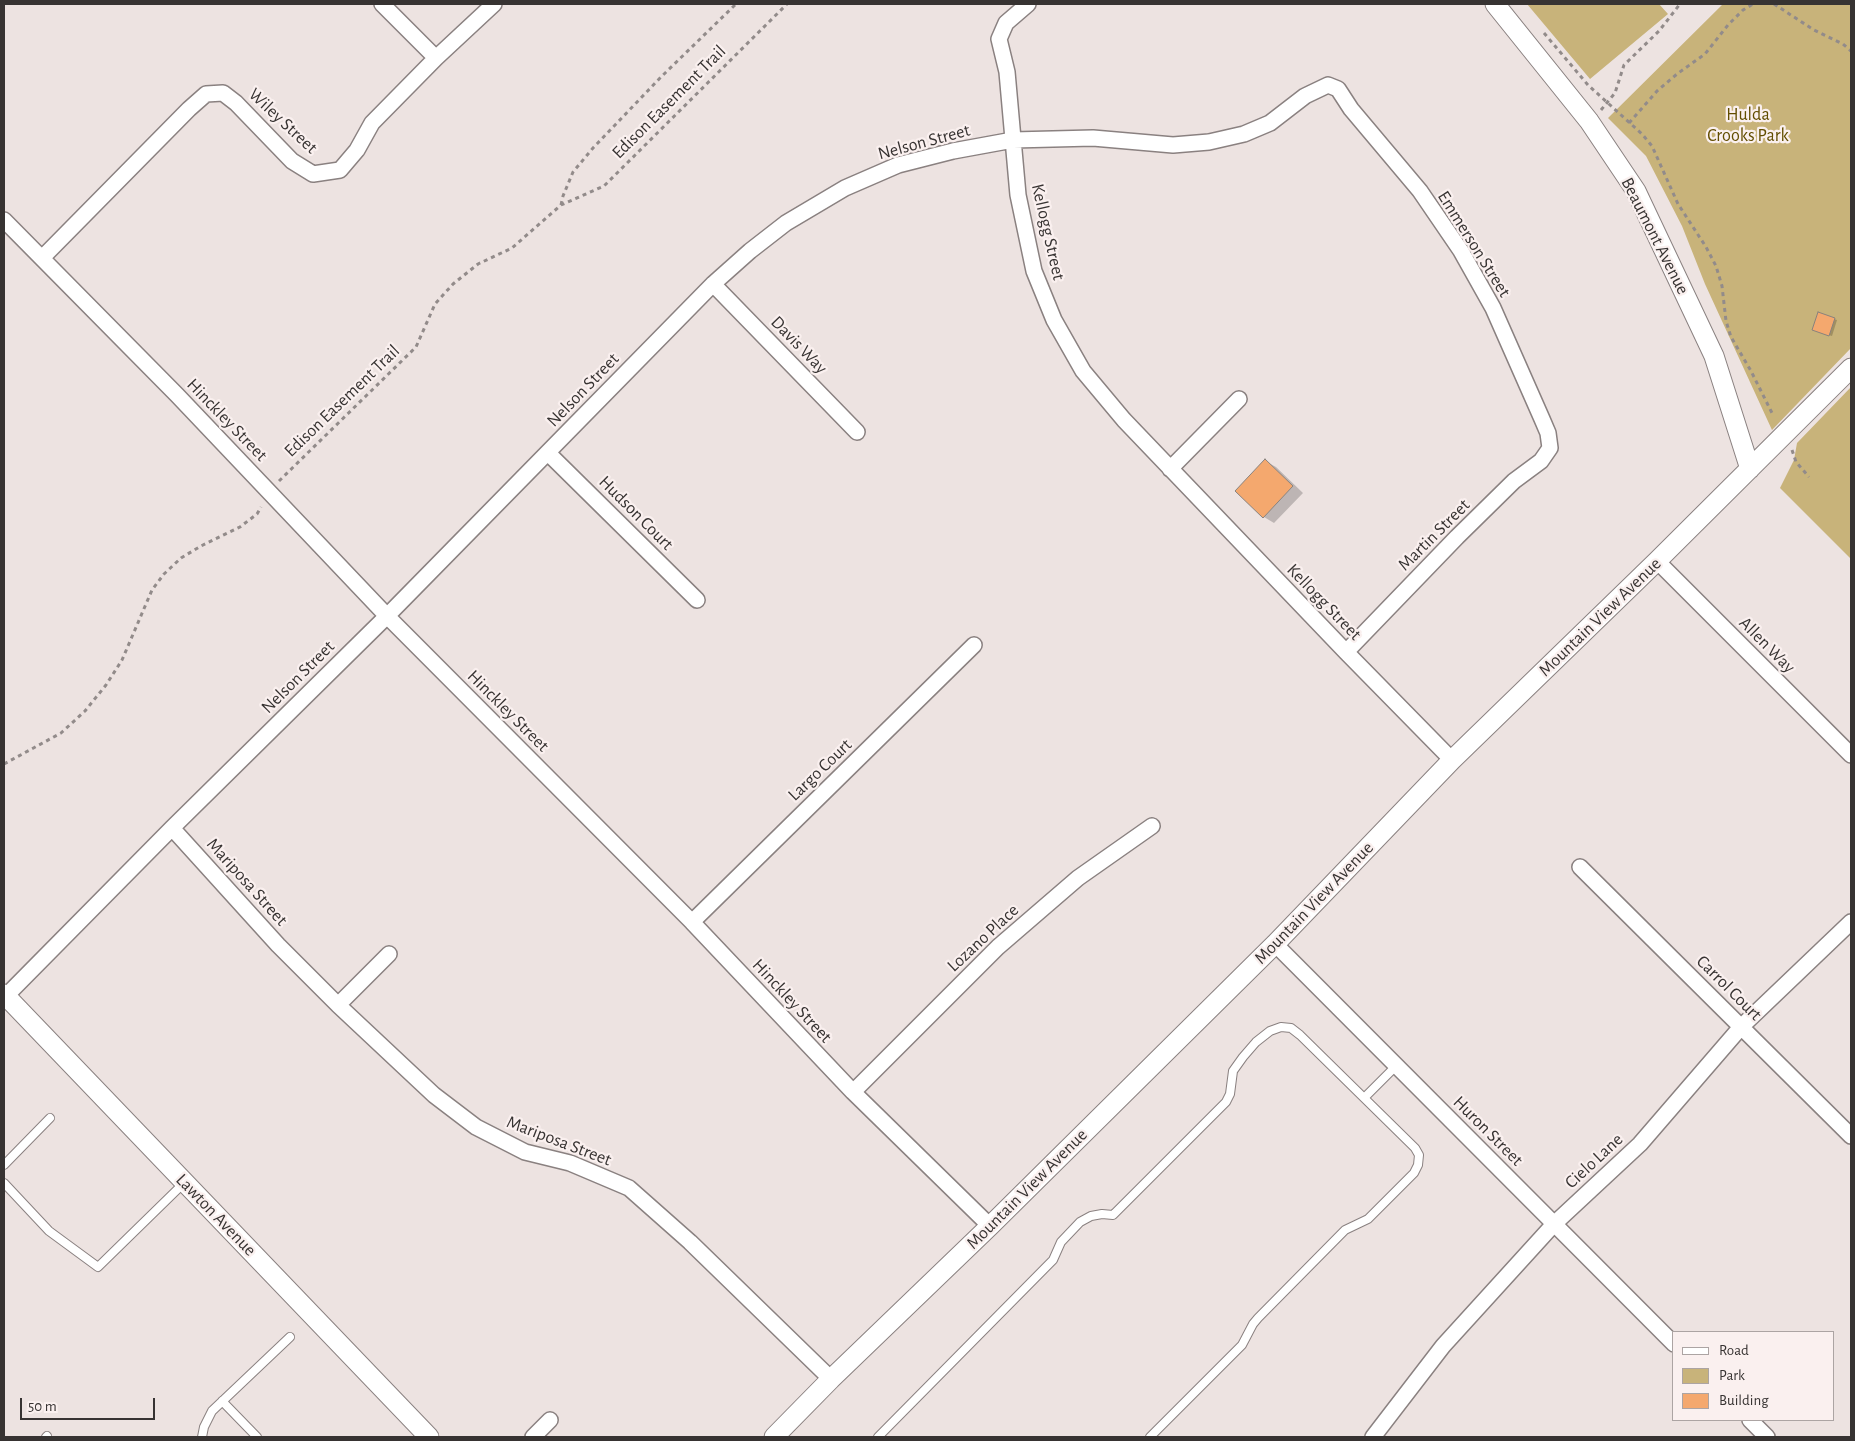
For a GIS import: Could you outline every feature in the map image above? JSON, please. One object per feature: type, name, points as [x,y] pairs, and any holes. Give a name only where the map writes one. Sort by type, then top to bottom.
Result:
[{"type":"street","points":[[382,4],[436,58]]},
{"type":"street","name":"Wiley Street","points":[[42,258],[206,94],[223,93],[236,103],[292,161],[313,174],[340,170],[357,150],[372,123],[436,58],[494,4]]},
{"type":"street","name":"Kellogg Street","points":[[1028,4],[1006,23],[999,39],[1007,72],[1018,195],[1032,262],[1054,320],[1084,371],[1124,420],[1452,760]]},
{"type":"street","name":"Beaumont Avenue","points":[[1495,4],[1589,120],[1636,191],[1714,356],[1750,468]]},
{"type":"street","name":"Nelson Street","points":[[5,996],[387,616],[713,284],[750,251],[786,223],[846,188],[898,165],[953,150],[1013,140],[1093,138],[1173,145],[1209,142],[1244,134],[1270,123],[1304,96],[1328,85]]},
{"type":"street","name":"Emmerson Street","points":[[1328,85],[1338,89],[1350,109],[1420,191],[1461,250],[1493,308],[1542,419],[1548,434],[1550,448]]},
{"type":"street","name":"Hinckley Street","points":[[4,220],[177,394],[387,616],[692,922],[853,1092],[990,1226]]},
{"type":"street","name":"Davis Way","points":[[713,284],[858,432]]},
{"type":"street","name":"Mountain View Avenue","points":[[774,1437],[1275,944],[1452,760],[1657,561],[1851,368]]},
{"type":"street","points":[[1170,469],[1239,399]]},
{"type":"street","name":"Martin Street","points":[[1346,652],[1469,524],[1514,481],[1541,461],[1550,448]]},
{"type":"street","name":"Hudson Court","points":[[548,453],[697,600]]},
{"type":"street","name":"Allen Way","points":[[1657,561],[1851,755]]},
{"type":"street","name":"Largo Court","points":[[692,922],[974,645]]},
{"type":"street","name":"Lozano Place","points":[[853,1092],[998,947],[1078,878],[1152,826]]},
{"type":"street","name":"Mariposa Street","points":[[172,828],[278,945],[434,1095],[476,1127],[525,1152],[570,1163],[629,1188],[690,1242],[831,1379]]},
{"type":"street","name":"Carrol Court","points":[[1580,866],[1851,1136]]},
{"type":"street","name":"Cielo Lane","points":[[1374,1437],[1443,1346],[1554,1224],[1640,1144],[1741,1027],[1851,922]]},
{"type":"street","name":"Huron Street","points":[[1275,944],[1672,1342]]},
{"type":"street","points":[[338,1004],[389,954]]},
{"type":"street","name":"Lawton Avenue","points":[[5,996],[429,1437]]},
{"type":"street","points":[[533,1437],[550,1420]]},
{"type":"street","points":[[1751,1421],[1767,1437]]},
{"type":"lane","points":[[878,1437],[1053,1260],[1061,1242],[1080,1222],[1091,1216],[1113,1215],[1226,1102],[1230,1094],[1233,1071],[1256,1042],[1270,1031],[1281,1027],[1291,1028],[1365,1097],[1415,1148],[1419,1155],[1418,1165],[1414,1173],[1368,1219],[1345,1230],[1252,1324],[1242,1345],[1150,1437]]},
{"type":"lane","points":[[1365,1097],[1396,1066]]},
{"type":"lane","points":[[4,1165],[50,1118]]},
{"type":"lane","points":[[4,1183],[49,1231],[98,1267],[185,1182]]},
{"type":"lane","points":[[202,1437],[204,1427],[212,1411],[290,1337]]},
{"type":"lane","points":[[222,1401],[258,1437]]},
{"type":"path","name":"Edison Easement Trail","points":[[561,205],[573,172],[593,148],[736,4]]},
{"type":"path","name":"Edison Easement Trail","points":[[4,764],[61,733],[85,711],[106,685],[122,660],[152,590],[164,574],[181,558],[240,527],[257,514],[269,491],[416,347],[435,304],[453,284],[478,264],[512,248],[561,205],[604,186],[787,4]]},
{"type":"path","points":[[1589,120],[1607,104],[1614,93],[1624,65],[1659,31],[1680,4]]},
{"type":"path","points":[[1629,123],[1658,91],[1677,74],[1705,54],[1728,25],[1754,4]]},
{"type":"path","points":[[1774,4],[1814,30],[1843,44],[1851,51]]},
{"type":"green space","points":[[1527,4],[1659,4],[1668,14],[1590,79]]},
{"type":"green space","name":"Hulda Crooks Park","points":[[1723,4],[1851,4],[1851,348],[1772,430],[1705,284],[1682,226],[1646,156],[1608,118]]},
{"type":"green space","points":[[1851,387],[1851,559],[1780,488],[1794,460],[1797,443]]},
{"type":"building","points":[[1818,312],[1835,318],[1829,336],[1812,330]]},
{"type":"building","points":[[1265,459],[1293,486],[1263,518],[1235,491]]}]
